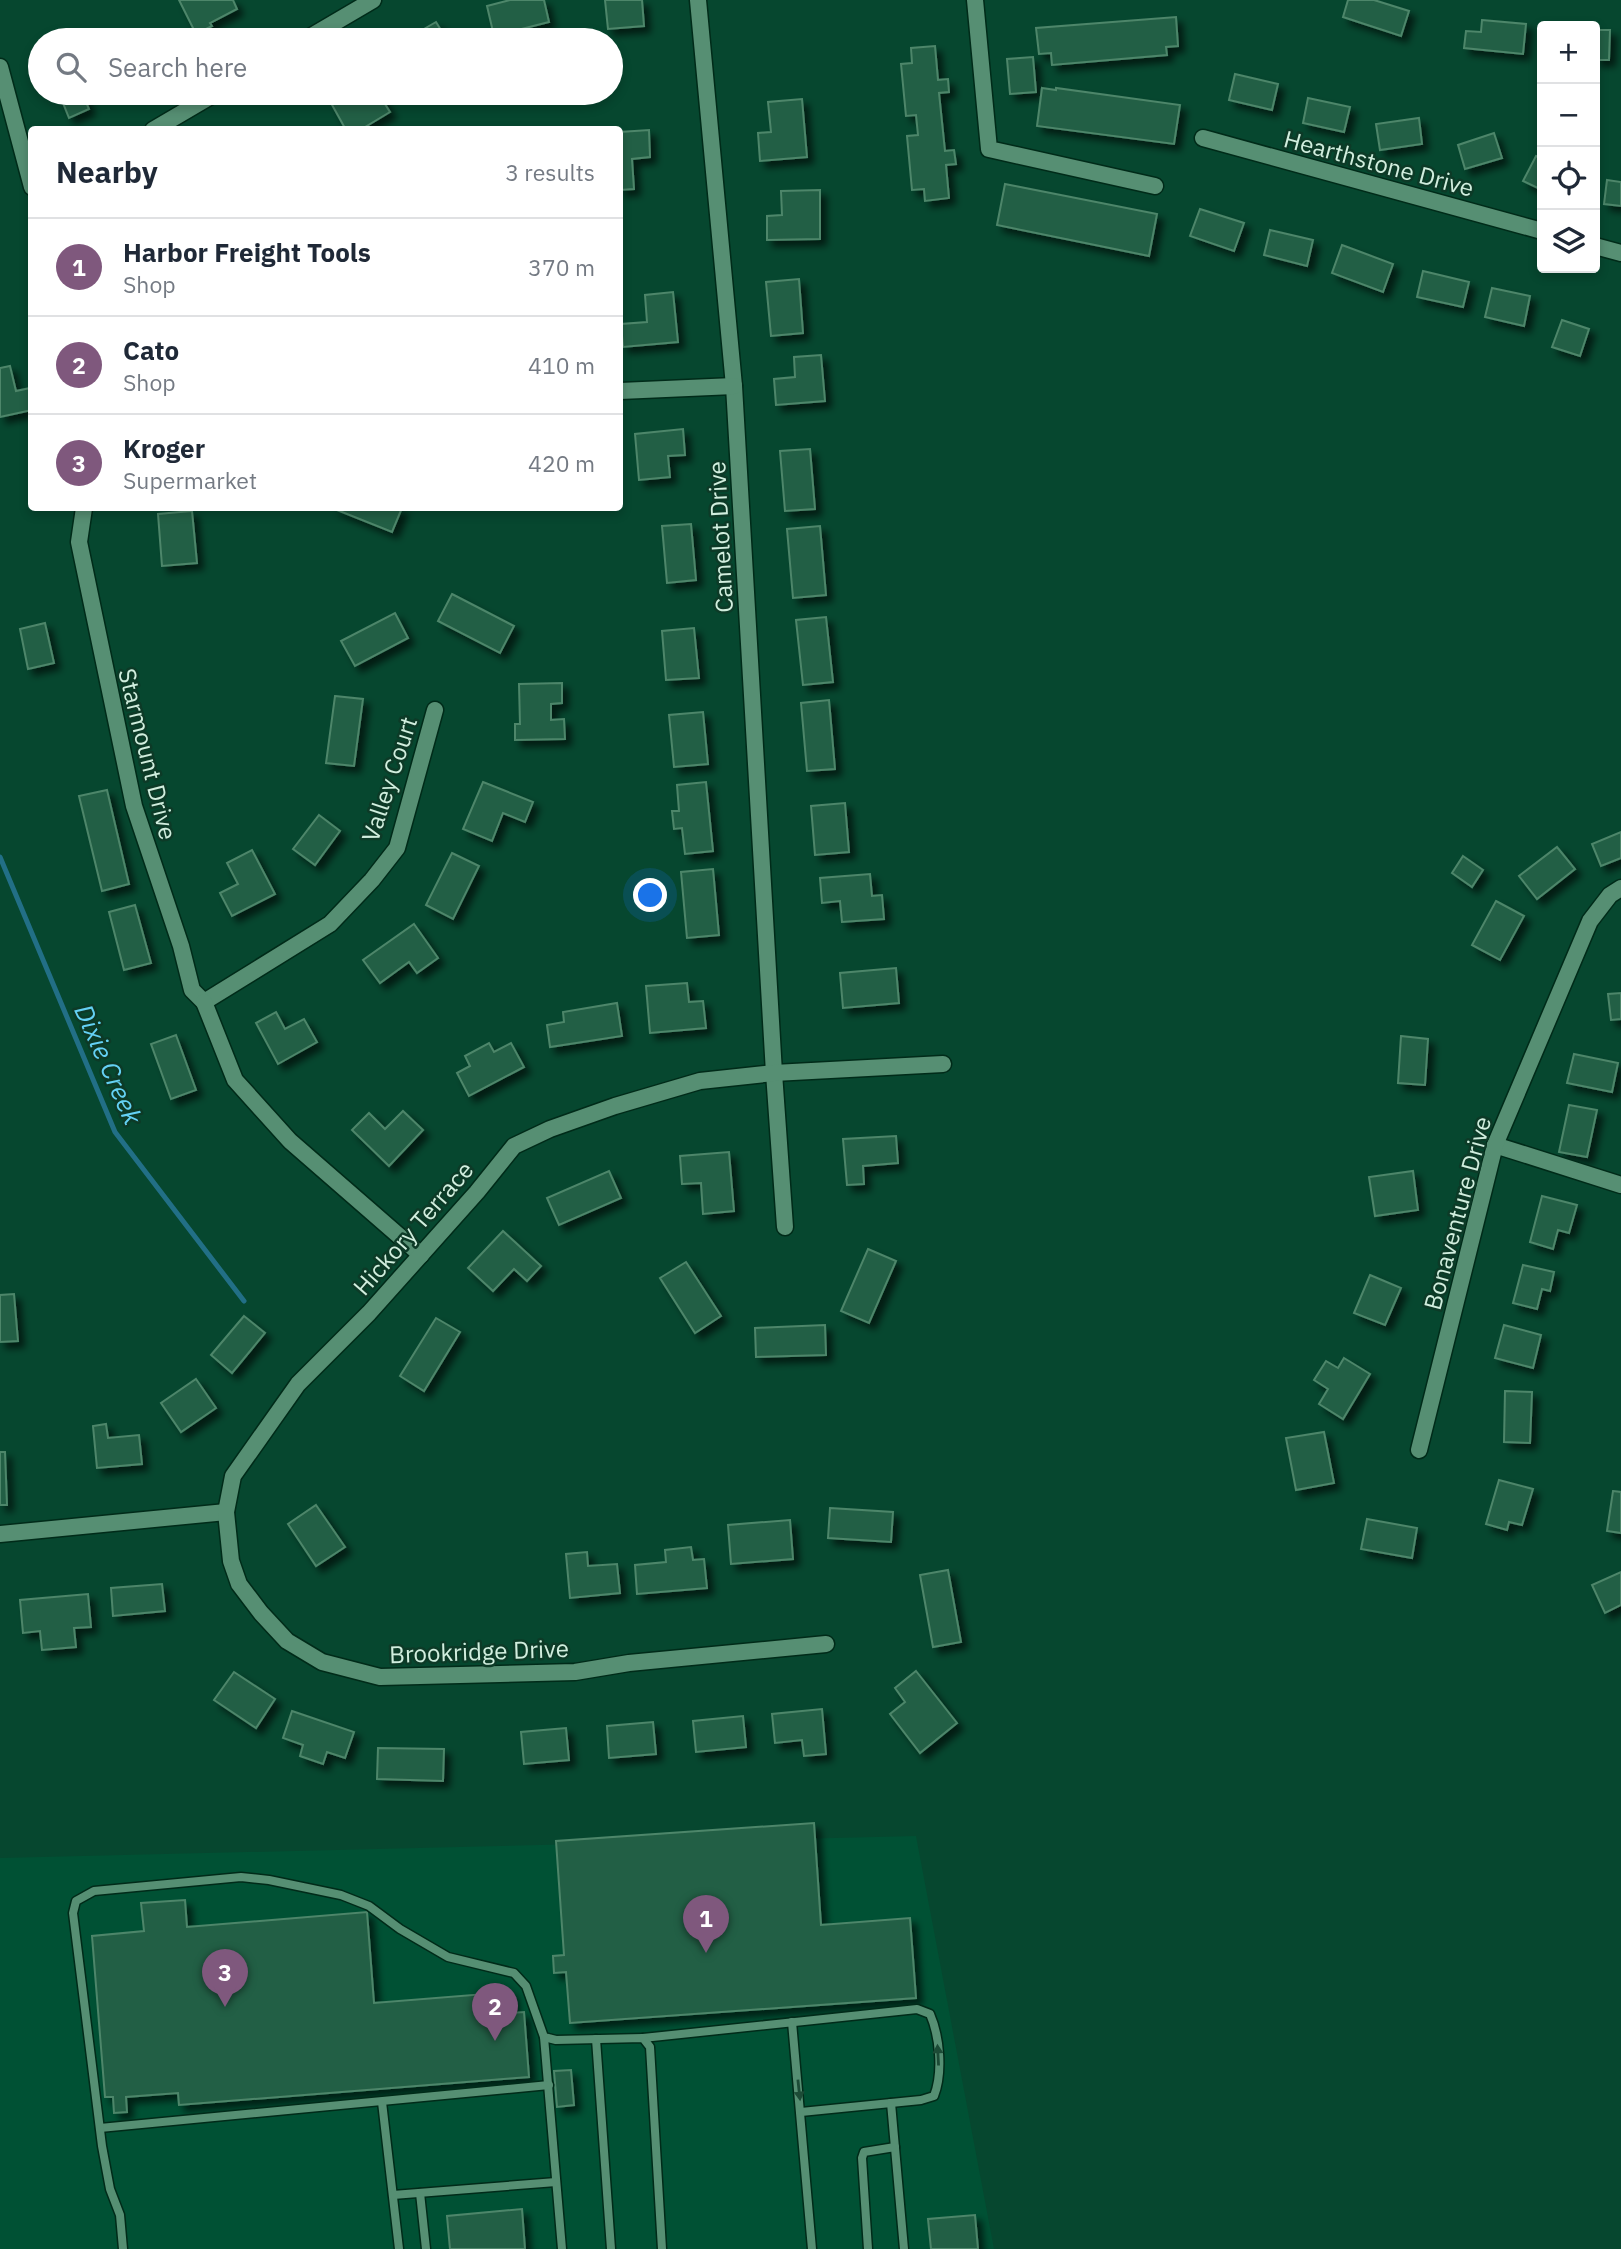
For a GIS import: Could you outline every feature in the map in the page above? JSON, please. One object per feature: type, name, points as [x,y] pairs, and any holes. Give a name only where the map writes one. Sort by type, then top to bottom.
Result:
[{"type":"street","points":[[325,28],[373,0]]},
{"type":"street","name":"Camelot Drive","points":[[698,0],[734,386],[785,1227]]},
{"type":"street","points":[[975,0],[989,149],[1155,186]]},
{"type":"street","points":[[0,67],[28,172]]},
{"type":"street","points":[[160,126],[196,105]]},
{"type":"street","name":"Hearthstone Drive","points":[[1203,138],[1537,230]]},
{"type":"street","points":[[1600,247],[1621,253]]},
{"type":"street","points":[[623,391],[734,386]]},
{"type":"street","name":"Starmount Drive","points":[[84,511],[79,542],[134,806],[181,946],[192,990],[204,1002],[235,1080],[290,1141],[421,1255]]},
{"type":"street","name":"Valley Court","points":[[204,1002],[330,924],[372,880],[397,848],[435,710]]},
{"type":"street","name":"Bonaventure Drive","points":[[1419,1450],[1494,1144],[1590,921],[1610,895],[1621,888]]},
{"type":"street","name":"Hickory Terrace","points":[[226,1513],[233,1476],[298,1384],[369,1313],[477,1192],[514,1146],[550,1129],[615,1106],[700,1081],[774,1073],[943,1064]]},
{"type":"street","points":[[1494,1144],[1621,1185]]},
{"type":"street","points":[[0,1534],[226,1513]]},
{"type":"street","name":"Brookridge Drive","points":[[226,1513],[231,1561],[239,1584],[261,1613],[288,1641],[322,1662],[380,1677],[575,1672],[629,1663],[826,1644]]},
{"type":"lane","points":[[123,2249],[120,2215],[110,2189],[100,2128],[73,1913],[76,1901],[94,1891],[241,1877],[341,1895],[369,1906],[400,1929],[448,1957],[514,1973],[526,1986],[544,2037],[562,2249]]},
{"type":"lane","points":[[544,2037],[556,2040],[643,2038],[917,2009],[930,2014],[936,2027],[939,2084],[934,2096],[801,2112]]},
{"type":"lane","points":[[792,2022],[812,2249]]},
{"type":"lane","points":[[643,2038],[650,2047],[662,2249]]},
{"type":"lane","points":[[596,2039],[611,2249]]},
{"type":"lane","points":[[100,2128],[549,2085]]},
{"type":"lane","points":[[382,2102],[399,2249]]},
{"type":"lane","points":[[891,2103],[904,2249]]},
{"type":"lane","points":[[868,2249],[862,2158],[864,2152],[870,2149],[895,2147]]},
{"type":"lane","points":[[393,2195],[556,2182]]},
{"type":"lane","points":[[420,2193],[426,2249]]},
{"type":"shaded area","points":[[916,1836],[994,2249],[0,2249],[0,1858]]},
{"type":"building","points":[[179,0],[233,0],[237,9],[210,23],[212,26],[208,28],[193,28]]},
{"type":"building","points":[[510,0],[544,0],[549,22],[525,28],[492,28],[487,6]]},
{"type":"building","points":[[605,0],[642,0],[644,26],[608,28]]},
{"type":"building","points":[[1348,0],[1374,0],[1409,11],[1401,36],[1343,17]]},
{"type":"building","points":[[1176,17],[1178,46],[1166,47],[1167,55],[1052,65],[1051,53],[1039,54],[1036,28]]},
{"type":"building","points":[[1482,20],[1526,24],[1523,54],[1464,48],[1466,31],[1481,32]]},
{"type":"building","points":[[436,22],[440,28],[426,28]]},
{"type":"building","points":[[1600,30],[1610,30],[1609,60],[1600,60]]},
{"type":"building","points":[[935,46],[938,80],[948,79],[949,92],[939,93],[945,151],[954,150],[956,164],[946,165],[949,198],[925,201],[924,189],[912,190],[907,136],[918,135],[916,115],[906,116],[901,64],[912,63],[911,48]]},
{"type":"building","points":[[1033,57],[1036,92],[1010,94],[1007,59]]},
{"type":"building","points":[[1235,74],[1278,84],[1272,110],[1229,100]]},
{"type":"building","points":[[1042,88],[1180,105],[1174,144],[1037,126]]},
{"type":"building","points":[[1308,98],[1350,107],[1344,132],[1303,123]]},
{"type":"building","points":[[802,99],[807,157],[760,161],[758,133],[771,132],[768,102]]},
{"type":"building","points":[[64,105],[87,105],[89,109],[69,118]]},
{"type":"building","points":[[332,105],[386,105],[390,112],[367,126],[344,126]]},
{"type":"building","points":[[1419,118],[1422,144],[1380,150],[1376,124]]},
{"type":"building","points":[[649,130],[650,157],[632,159],[634,189],[623,190],[623,132]]},
{"type":"building","points":[[1494,133],[1502,158],[1465,169],[1458,145]]},
{"type":"building","points":[[1536,156],[1537,156],[1537,188],[1523,181]]},
{"type":"building","points":[[1607,180],[1621,182],[1621,206],[1604,204]]},
{"type":"building","points":[[1005,184],[1157,214],[1149,256],[997,225]]},
{"type":"building","points":[[820,190],[820,239],[767,240],[767,216],[782,215],[781,191]]},
{"type":"building","points":[[1200,209],[1244,223],[1234,251],[1190,236]]},
{"type":"building","points":[[1270,230],[1313,240],[1307,266],[1264,255]]},
{"type":"building","points":[[1342,245],[1393,264],[1383,292],[1332,273]]},
{"type":"building","points":[[1423,271],[1469,282],[1463,307],[1417,297]]},
{"type":"building","points":[[799,279],[803,333],[771,336],[766,282]]},
{"type":"building","points":[[1492,288],[1530,296],[1524,326],[1485,317]]},
{"type":"building","points":[[673,292],[678,342],[623,347],[623,324],[647,322],[645,295]]},
{"type":"building","points":[[1562,320],[1589,329],[1580,356],[1552,347]]},
{"type":"building","points":[[821,355],[825,401],[776,405],[774,379],[795,377],[794,357]]},
{"type":"building","points":[[10,366],[16,391],[28,388],[28,411],[0,417],[0,368]]},
{"type":"building","points":[[683,429],[685,455],[668,456],[670,477],[639,480],[635,434]]},
{"type":"building","points":[[810,449],[815,509],[785,511],[780,451]]},
{"type":"building","points":[[192,511],[197,563],[162,566],[158,514]]},
{"type":"building","points":[[340,511],[401,511],[392,532]]},
{"type":"building","points":[[691,524],[696,580],[667,583],[662,526]]},
{"type":"building","points":[[820,526],[826,595],[793,598],[787,529]]},
{"type":"building","points":[[452,594],[514,626],[500,653],[438,621]]},
{"type":"building","points":[[395,613],[408,638],[355,666],[341,641]]},
{"type":"building","points":[[826,617],[833,682],[803,685],[796,620]]},
{"type":"building","points":[[45,623],[54,663],[28,669],[20,629]]},
{"type":"building","points":[[694,628],[699,678],[666,680],[662,631]]},
{"type":"building","points":[[562,683],[562,703],[551,704],[551,720],[564,719],[565,739],[515,740],[515,724],[520,724],[519,684]]},
{"type":"building","points":[[335,696],[363,699],[354,766],[326,763]]},
{"type":"building","points":[[829,700],[835,769],[807,771],[801,703]]},
{"type":"building","points":[[703,712],[708,764],[674,767],[669,715]]},
{"type":"building","points":[[483,782],[533,802],[525,822],[503,813],[492,841],[463,829]]},
{"type":"building","points":[[706,782],[713,851],[685,854],[682,828],[674,829],[672,811],[679,811],[677,785]]},
{"type":"building","points":[[107,790],[129,884],[102,891],[79,796]]},
{"type":"building","points":[[845,803],[849,852],[815,855],[811,806]]},
{"type":"building","points":[[319,815],[340,831],[315,865],[293,849]]},
{"type":"building","points":[[1621,832],[1621,858],[1601,866],[1592,844]]},
{"type":"building","points":[[1557,847],[1575,869],[1537,899],[1519,876]]},
{"type":"building","points":[[252,850],[275,894],[232,916],[220,893],[238,884],[227,863]]},
{"type":"building","points":[[452,853],[479,866],[453,919],[426,905]]},
{"type":"building","points":[[1463,856],[1483,870],[1472,887],[1452,873]]},
{"type":"building","points":[[713,869],[719,935],[687,938],[681,872]]},
{"type":"building","points":[[870,874],[872,896],[882,895],[884,919],[842,922],[840,901],[822,903],[820,878]]},
{"type":"building","points":[[1496,901],[1524,916],[1500,960],[1472,945]]},
{"type":"building","points":[[135,905],[151,963],[124,970],[109,912]]},
{"type":"building","points":[[414,924],[438,958],[417,973],[409,962],[380,983],[363,960]]},
{"type":"building","points":[[896,968],[899,1003],[843,1008],[840,973]]},
{"type":"building","points":[[687,983],[689,1002],[703,1001],[706,1028],[650,1033],[646,986]]},
{"type":"building","points":[[1621,993],[1621,1019],[1611,1020],[1608,994]]},
{"type":"building","points":[[617,1003],[622,1036],[550,1047],[547,1025],[564,1022],[563,1012]]},
{"type":"building","points":[[276,1012],[285,1029],[304,1019],[317,1042],[278,1064],[256,1023]]},
{"type":"building","points":[[176,1035],[196,1090],[171,1099],[151,1044]]},
{"type":"building","points":[[1401,1036],[1428,1039],[1425,1085],[1398,1083]]},
{"type":"building","points":[[489,1043],[494,1052],[511,1043],[524,1067],[469,1096],[457,1073],[470,1066],[465,1056]]},
{"type":"building","points":[[1574,1054],[1618,1063],[1612,1092],[1567,1083]]},
{"type":"building","points":[[1569,1105],[1597,1110],[1587,1157],[1559,1152]]},
{"type":"building","points":[[403,1111],[423,1130],[389,1166],[352,1130],[369,1113],[385,1129]]},
{"type":"building","points":[[896,1136],[898,1163],[863,1166],[864,1184],[847,1185],[843,1139]]},
{"type":"building","points":[[729,1152],[734,1211],[703,1214],[701,1183],[682,1184],[680,1156]]},
{"type":"building","points":[[609,1171],[621,1198],[559,1225],[547,1198]]},
{"type":"building","points":[[1413,1171],[1418,1210],[1375,1216],[1369,1177]]},
{"type":"building","points":[[1542,1196],[1577,1205],[1569,1233],[1558,1230],[1553,1249],[1530,1242]]},
{"type":"building","points":[[503,1231],[541,1266],[527,1281],[514,1269],[493,1291],[468,1268]]},
{"type":"building","points":[[868,1249],[896,1261],[869,1323],[841,1311]]},
{"type":"building","points":[[686,1262],[721,1316],[695,1333],[660,1278]]},
{"type":"building","points":[[1523,1265],[1554,1272],[1550,1291],[1542,1289],[1537,1309],[1513,1303]]},
{"type":"building","points":[[1370,1275],[1401,1288],[1385,1325],[1354,1313]]},
{"type":"building","points":[[14,1294],[18,1341],[0,1342],[0,1295]]},
{"type":"building","points":[[244,1316],[265,1333],[232,1373],[211,1355]]},
{"type":"building","points":[[436,1318],[460,1332],[424,1391],[400,1376]]},
{"type":"building","points":[[825,1325],[826,1355],[756,1357],[755,1328]]},
{"type":"building","points":[[1504,1325],[1541,1335],[1533,1368],[1495,1358]]},
{"type":"building","points":[[1344,1358],[1370,1374],[1343,1419],[1319,1404],[1328,1389],[1314,1380],[1326,1361],[1338,1368]]},
{"type":"building","points":[[196,1379],[216,1408],[181,1432],[161,1403]]},
{"type":"building","points":[[1505,1391],[1532,1392],[1530,1443],[1504,1442]]},
{"type":"building","points":[[106,1424],[108,1438],[139,1435],[142,1464],[97,1468],[93,1426]]},
{"type":"building","points":[[1324,1432],[1334,1483],[1296,1490],[1286,1438]]},
{"type":"building","points":[[0,1452],[5,1452],[7,1505],[0,1505]]},
{"type":"building","points":[[1499,1480],[1533,1489],[1522,1525],[1509,1522],[1507,1530],[1486,1524]]},
{"type":"building","points":[[1613,1491],[1621,1492],[1621,1533],[1607,1531]]},
{"type":"building","points":[[316,1505],[345,1547],[316,1566],[288,1524]]},
{"type":"building","points":[[830,1508],[893,1512],[891,1542],[828,1538]]},
{"type":"building","points":[[1367,1519],[1417,1528],[1412,1558],[1361,1549]]},
{"type":"building","points":[[790,1520],[793,1559],[731,1564],[728,1525]]},
{"type":"building","points":[[691,1547],[693,1560],[704,1559],[707,1588],[637,1594],[635,1565],[666,1562],[665,1550]]},
{"type":"building","points":[[587,1552],[588,1566],[617,1564],[620,1593],[570,1598],[566,1554]]},
{"type":"building","points":[[948,1570],[961,1642],[933,1647],[920,1575]]},
{"type":"building","points":[[1621,1572],[1621,1605],[1605,1613],[1592,1585]]},
{"type":"building","points":[[162,1584],[165,1611],[113,1616],[111,1588]]},
{"type":"building","points":[[88,1594],[91,1627],[74,1628],[76,1647],[42,1650],[40,1631],[23,1633],[20,1600]]},
{"type":"building","points":[[916,1671],[957,1723],[920,1753],[890,1714],[905,1702],[895,1688]]},
{"type":"building","points":[[234,1672],[275,1699],[256,1728],[214,1700]]},
{"type":"building","points":[[822,1709],[826,1754],[804,1756],[802,1740],[775,1743],[772,1714]]},
{"type":"building","points":[[292,1711],[354,1732],[345,1758],[327,1752],[323,1764],[300,1756],[303,1745],[283,1738]]},
{"type":"building","points":[[743,1716],[746,1747],[696,1752],[693,1721]]},
{"type":"building","points":[[653,1722],[656,1754],[609,1758],[607,1726]]},
{"type":"building","points":[[566,1728],[569,1760],[524,1764],[521,1732]]},
{"type":"building","points":[[378,1748],[444,1749],[443,1781],[377,1779]]},
{"type":"building","points":[[814,1823],[821,1925],[910,1918],[916,1998],[570,2023],[566,1972],[554,1973],[553,1956],[564,1955],[556,1841]]},
{"type":"building","points":[[185,1900],[187,1927],[367,1912],[374,2003],[510,1992],[512,2013],[524,2012],[529,2077],[179,2105],[178,2093],[126,2097],[127,2112],[114,2113],[113,2097],[105,2097],[92,1936],[144,1931],[141,1903]]},
{"type":"building","points":[[571,2070],[574,2105],[557,2107],[554,2071]]},
{"type":"building","points":[[522,2209],[525,2249],[450,2249],[447,2216]]},
{"type":"building","points":[[975,2215],[978,2249],[931,2249],[928,2219]]},
{"type":"waterway","name":"Dixie Creek","points":[[0,857],[115,1132],[244,1301]]},
{"type":"place","name":"Harbor Freight Tools","points":[[706,1953]]},
{"type":"place","name":"Kroger","points":[[225,2007]]},
{"type":"place","name":"Cato","points":[[495,2041]]}]
